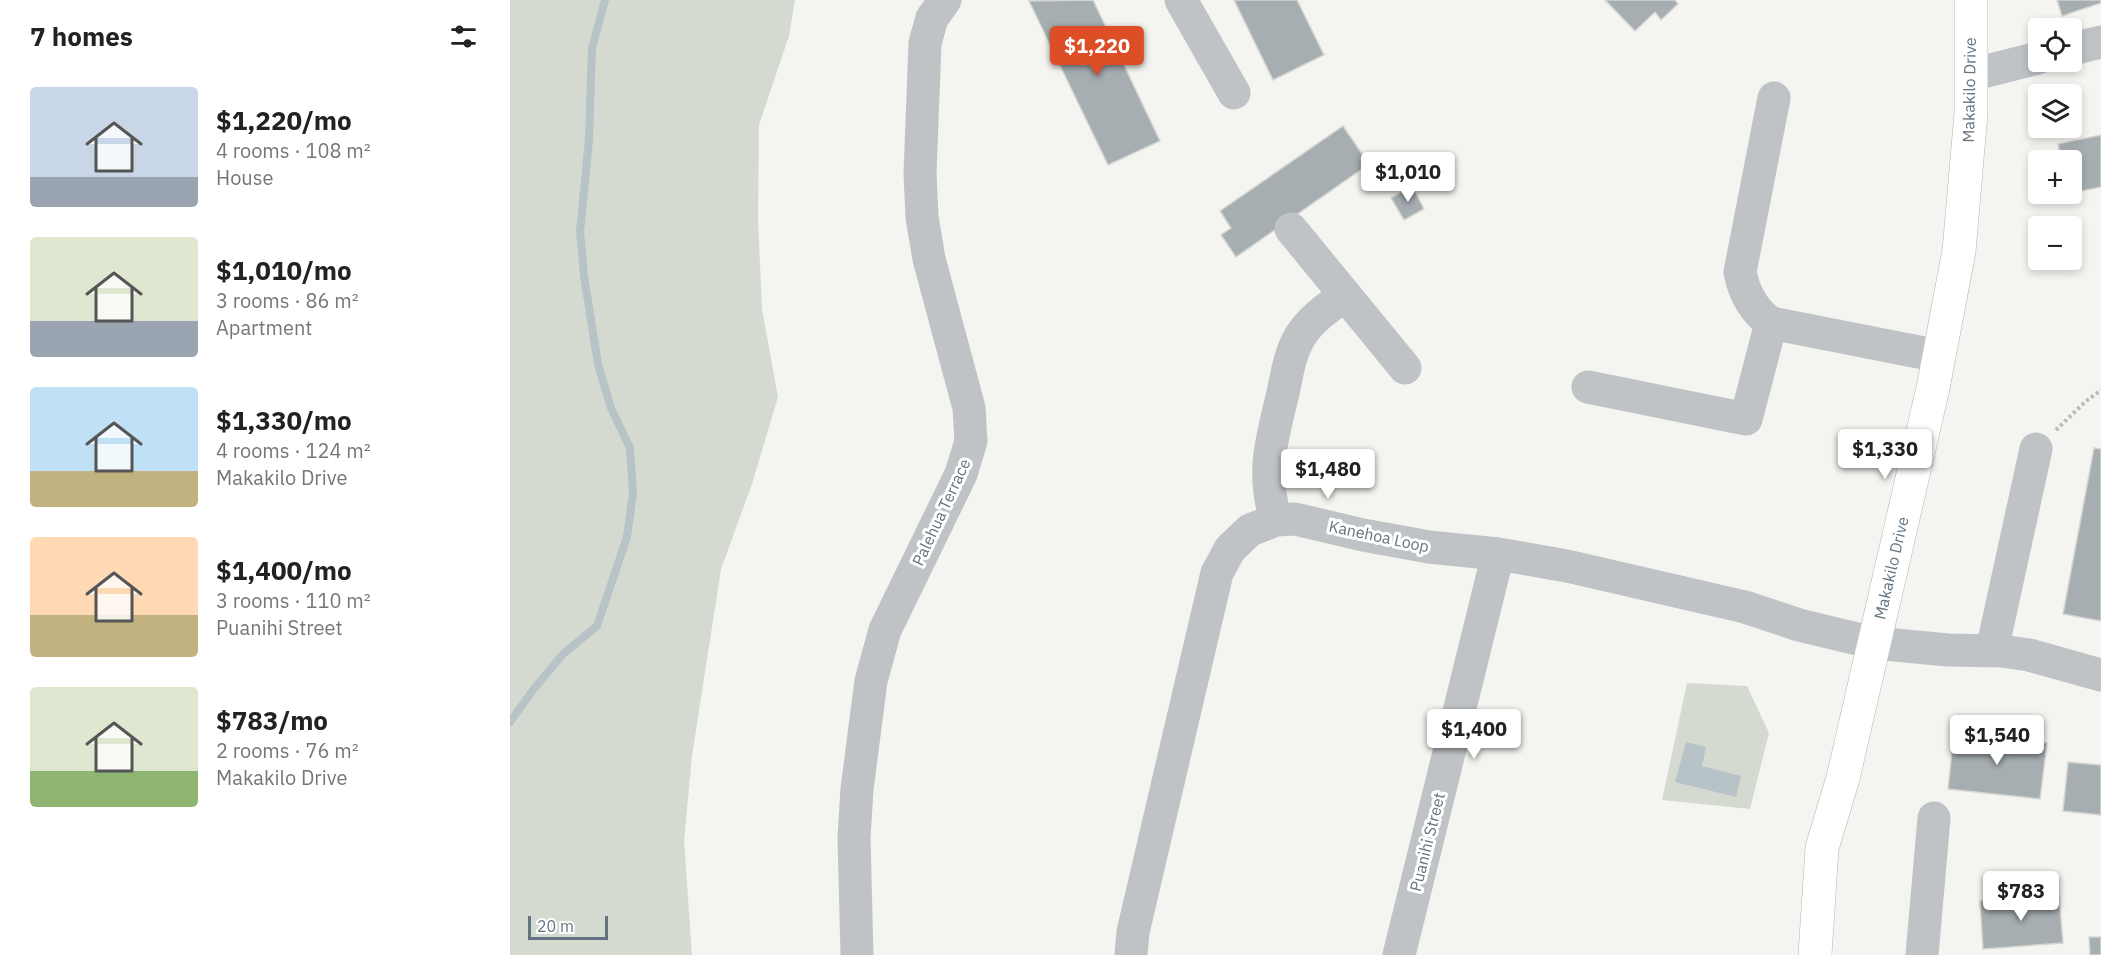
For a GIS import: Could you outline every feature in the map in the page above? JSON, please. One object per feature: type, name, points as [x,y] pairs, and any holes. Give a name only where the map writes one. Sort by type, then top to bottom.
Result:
[{"type":"main road","name":"Makakilo Drive","points":[[1815,955],[1822,848],[1843,778],[1874,643],[1939,356],[1959,251],[1971,113],[1971,0]]},
{"type":"street","name":"Palehua Terrace","points":[[857,955],[854,838],[857,789],[871,681],[885,630],[962,474],[971,441],[969,408],[929,259],[922,217],[920,174],[925,43],[932,18],[945,0]]},
{"type":"street","points":[[1181,0],[1234,93]]},
{"type":"street","points":[[2082,47],[2101,42]]},
{"type":"street","points":[[1971,75],[2028,61]]},
{"type":"street","points":[[1774,98],[1740,272],[1746,294],[1760,313],[1772,323],[1939,356]]},
{"type":"street","points":[[1291,229],[1405,368]]},
{"type":"street","points":[[1276,520],[1269,489],[1268,458],[1292,354],[1300,337],[1311,322],[1345,295]]},
{"type":"street","points":[[1588,387],[1746,419],[1772,323]]},
{"type":"street","points":[[1992,650],[2036,449]]},
{"type":"street","name":"Kanehoa Loop","points":[[1131,955],[1133,932],[1217,573],[1230,549],[1243,536],[1259,526],[1276,520],[1304,520],[1363,535],[1429,547],[1498,554],[1567,566],[1733,604],[1799,625],[1874,643],[1948,650],[1992,650],[2030,656],[2101,675]]},
{"type":"street","name":"Puanihi Street","points":[[1400,955],[1498,554]]},
{"type":"street","points":[[1922,955],[1934,818]]},
{"type":"path","points":[[2036,449],[2085,402],[2101,390]]},
{"type":"shaded area","points":[[510,0],[795,0],[789,36],[759,125],[758,218],[762,309],[778,397],[752,484],[721,569],[692,756],[684,841],[692,955],[510,955]]},
{"type":"shaded area","points":[[1687,683],[1747,686],[1769,733],[1750,809],[1662,800]]},
{"type":"shaded area","points":[[1686,742],[1706,747],[1702,766],[1741,776],[1736,797],[1675,782]]},
{"type":"building","points":[[1093,0],[1160,141],[1108,165],[1029,1]]},
{"type":"building","points":[[1234,0],[1297,0],[1324,55],[1273,80]]},
{"type":"building","points":[[1605,0],[1675,0],[1678,4],[1661,20],[1655,12],[1635,31]]},
{"type":"building","points":[[2057,0],[2101,0],[2101,3],[2062,16]]},
{"type":"building","points":[[1343,126],[1369,164],[1236,257],[1221,235],[1231,228],[1220,211]]},
{"type":"building","points":[[2101,135],[2101,187],[2082,191],[2082,150],[2059,150],[2058,144]]},
{"type":"building","points":[[1412,186],[1424,209],[1404,220],[1391,198]]},
{"type":"building","points":[[2094,448],[2101,449],[2101,621],[2063,614]]},
{"type":"building","points":[[1954,733],[2047,743],[2040,799],[1948,789]]},
{"type":"building","points":[[2068,762],[2101,765],[2101,815],[2063,811]]},
{"type":"building","points":[[2059,895],[2063,943],[1983,949],[1980,901]]},
{"type":"building","points":[[2089,937],[2101,937],[2101,955],[2090,955]]},
{"type":"waterway","points":[[510,722],[563,654],[597,626],[627,537],[633,493],[630,448],[611,408],[598,364],[584,276],[580,231],[589,140],[592,48],[605,0]]}]
